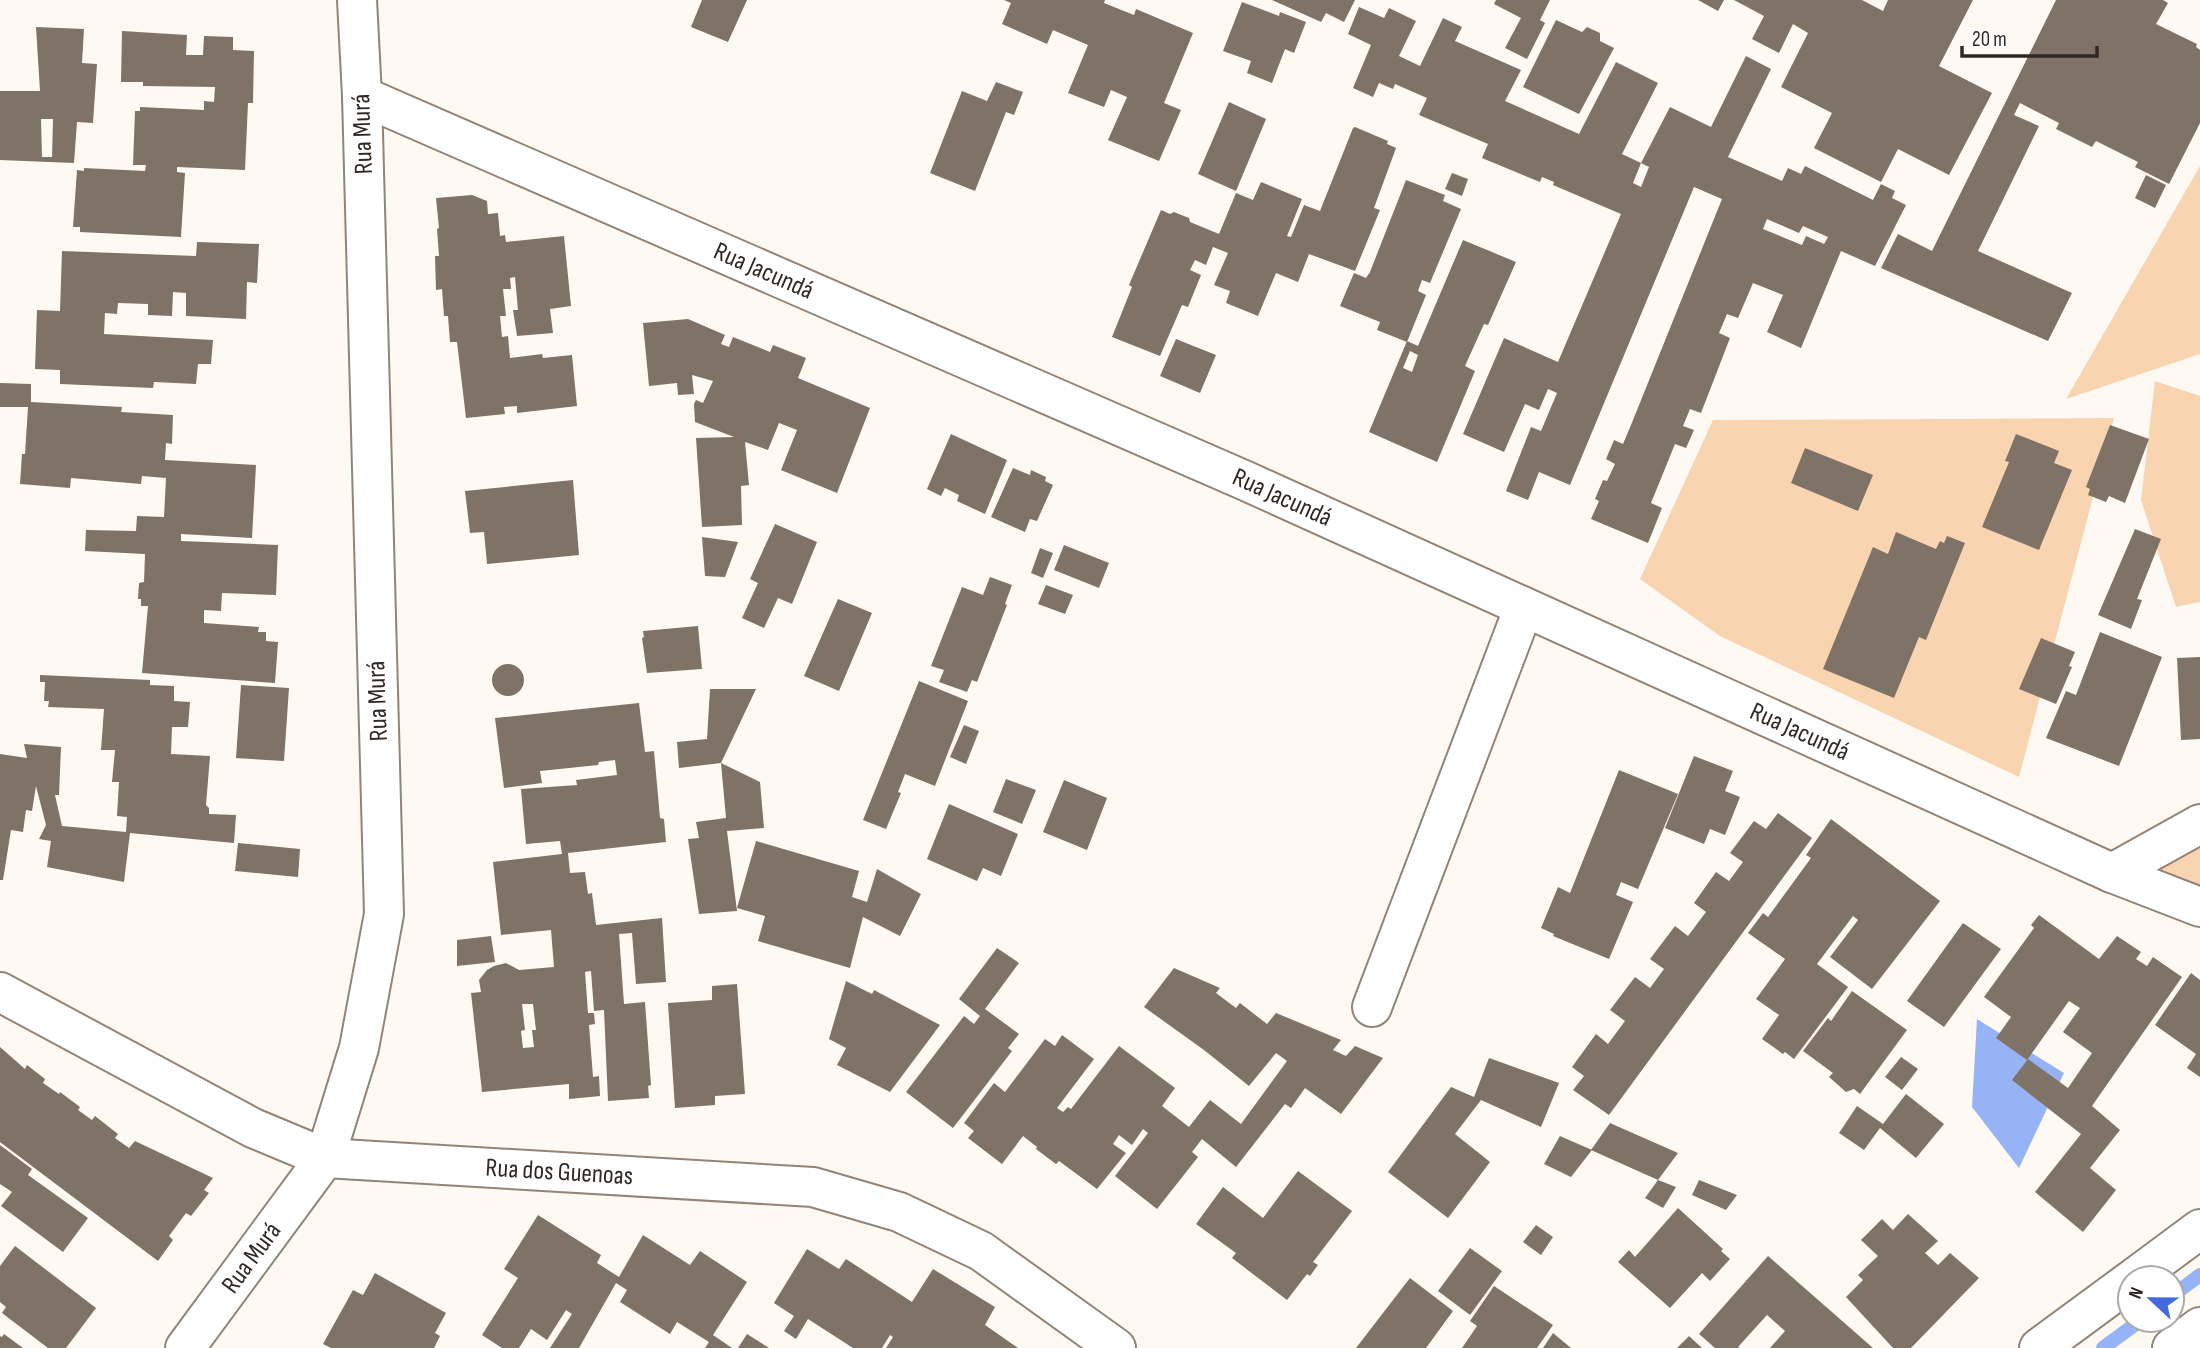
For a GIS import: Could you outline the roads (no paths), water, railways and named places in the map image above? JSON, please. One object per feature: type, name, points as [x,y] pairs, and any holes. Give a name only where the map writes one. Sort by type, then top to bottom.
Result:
[{"type":"street","name":"Rua Murá","points":[[185,1348],[325,1158],[359,1048],[384,914],[362,96],[356,0]]},
{"type":"street","name":"Rua Jacundá","points":[[362,96],[1246,481],[2112,873],[2200,907]]},
{"type":"street","points":[[1372,1007],[1524,607]]},
{"type":"street","points":[[2112,873],[2200,824]]},
{"type":"street","name":"Rua dos Guenoas","points":[[0,992],[253,1128],[325,1158],[813,1187],[899,1212],[981,1251],[1116,1348]]},
{"type":"street","points":[[2153,1264],[2200,1229]]},
{"type":"street","points":[[2039,1348],[2116,1292]]},
{"type":"street","points":[[2172,1348],[2200,1327]]},
{"type":"water","points":[[1977,1019],[2064,1073],[2019,1168],[1972,1107]]},
{"type":"waterway","points":[[2186,1286],[2200,1275]]},
{"type":"waterway","points":[[2103,1348],[2122,1334]]}]
